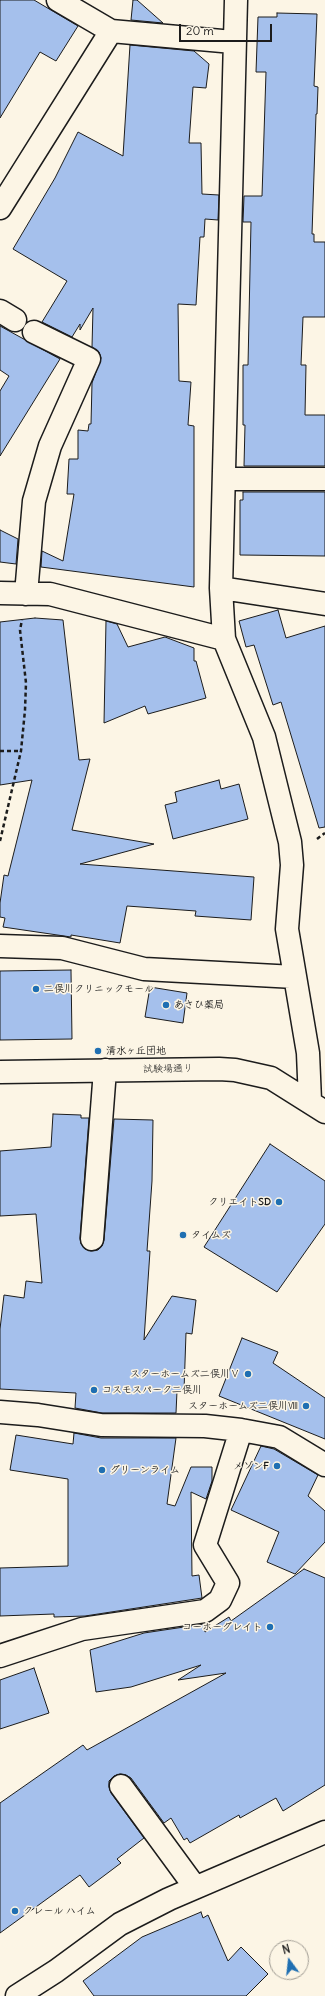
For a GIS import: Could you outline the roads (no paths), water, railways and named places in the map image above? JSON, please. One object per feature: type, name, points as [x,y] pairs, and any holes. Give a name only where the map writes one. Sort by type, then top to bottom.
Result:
[{"type":"street","points":[[58,0],[83,7],[111,31],[233,42]]},
{"type":"street","points":[[236,0],[233,42],[221,588],[224,639],[264,737],[290,842],[292,866],[287,929],[308,1053],[320,1100]]},
{"type":"street","points":[[0,208],[111,31]]},
{"type":"street","points":[[26,594],[34,501],[50,446],[89,359],[34,332]]},
{"type":"street","points":[[224,479],[325,479]]},
{"type":"street","points":[[221,588],[325,604]]},
{"type":"street","points":[[0,593],[50,594],[224,639]]},
{"type":"street","points":[[0,946],[62,948],[144,969],[295,977]]},
{"type":"street","points":[[92,1239],[105,1070]]},
{"type":"street","name":"試験場通り","points":[[0,1072],[235,1070],[271,1078],[320,1100]]},
{"type":"street","points":[[0,1412],[38,1415],[101,1425],[204,1426],[241,1430],[278,1437],[325,1465]]},
{"type":"street","points":[[0,1656],[82,1629],[205,1611],[220,1600],[228,1583],[204,1545],[241,1430]]},
{"type":"street","points":[[121,1786],[195,1887]]},
{"type":"street","points":[[18,1996],[56,1971],[120,1924],[195,1887],[325,1832]]},
{"type":"street","points":[[45,1996],[56,1971]]},
{"type":"place","name":"二俣川クリニックモール","points":[[36,989]]},
{"type":"place","name":"あさひ薬局","points":[[166,1005]]},
{"type":"place","name":"清水ヶ丘団地","points":[[98,1051]]},
{"type":"place","name":"クリエイトSD","points":[[279,1202]]},
{"type":"place","name":"タイムズ","points":[[183,1235]]},
{"type":"place","name":"スターホームズ二俣川Ⅴ","points":[[248,1374]]},
{"type":"place","name":"コスモスパーク二俣川","points":[[94,1390]]},
{"type":"place","name":"スターホームズ二俣川Ⅷ","points":[[306,1406]]},
{"type":"place","name":"メゾンF","points":[[277,1466]]},
{"type":"place","name":"グリーンライム","points":[[102,1470]]},
{"type":"place","name":"コーホーグレイト","points":[[270,1627]]},
{"type":"place","name":"クレール ハイム","points":[[15,1911]]}]
